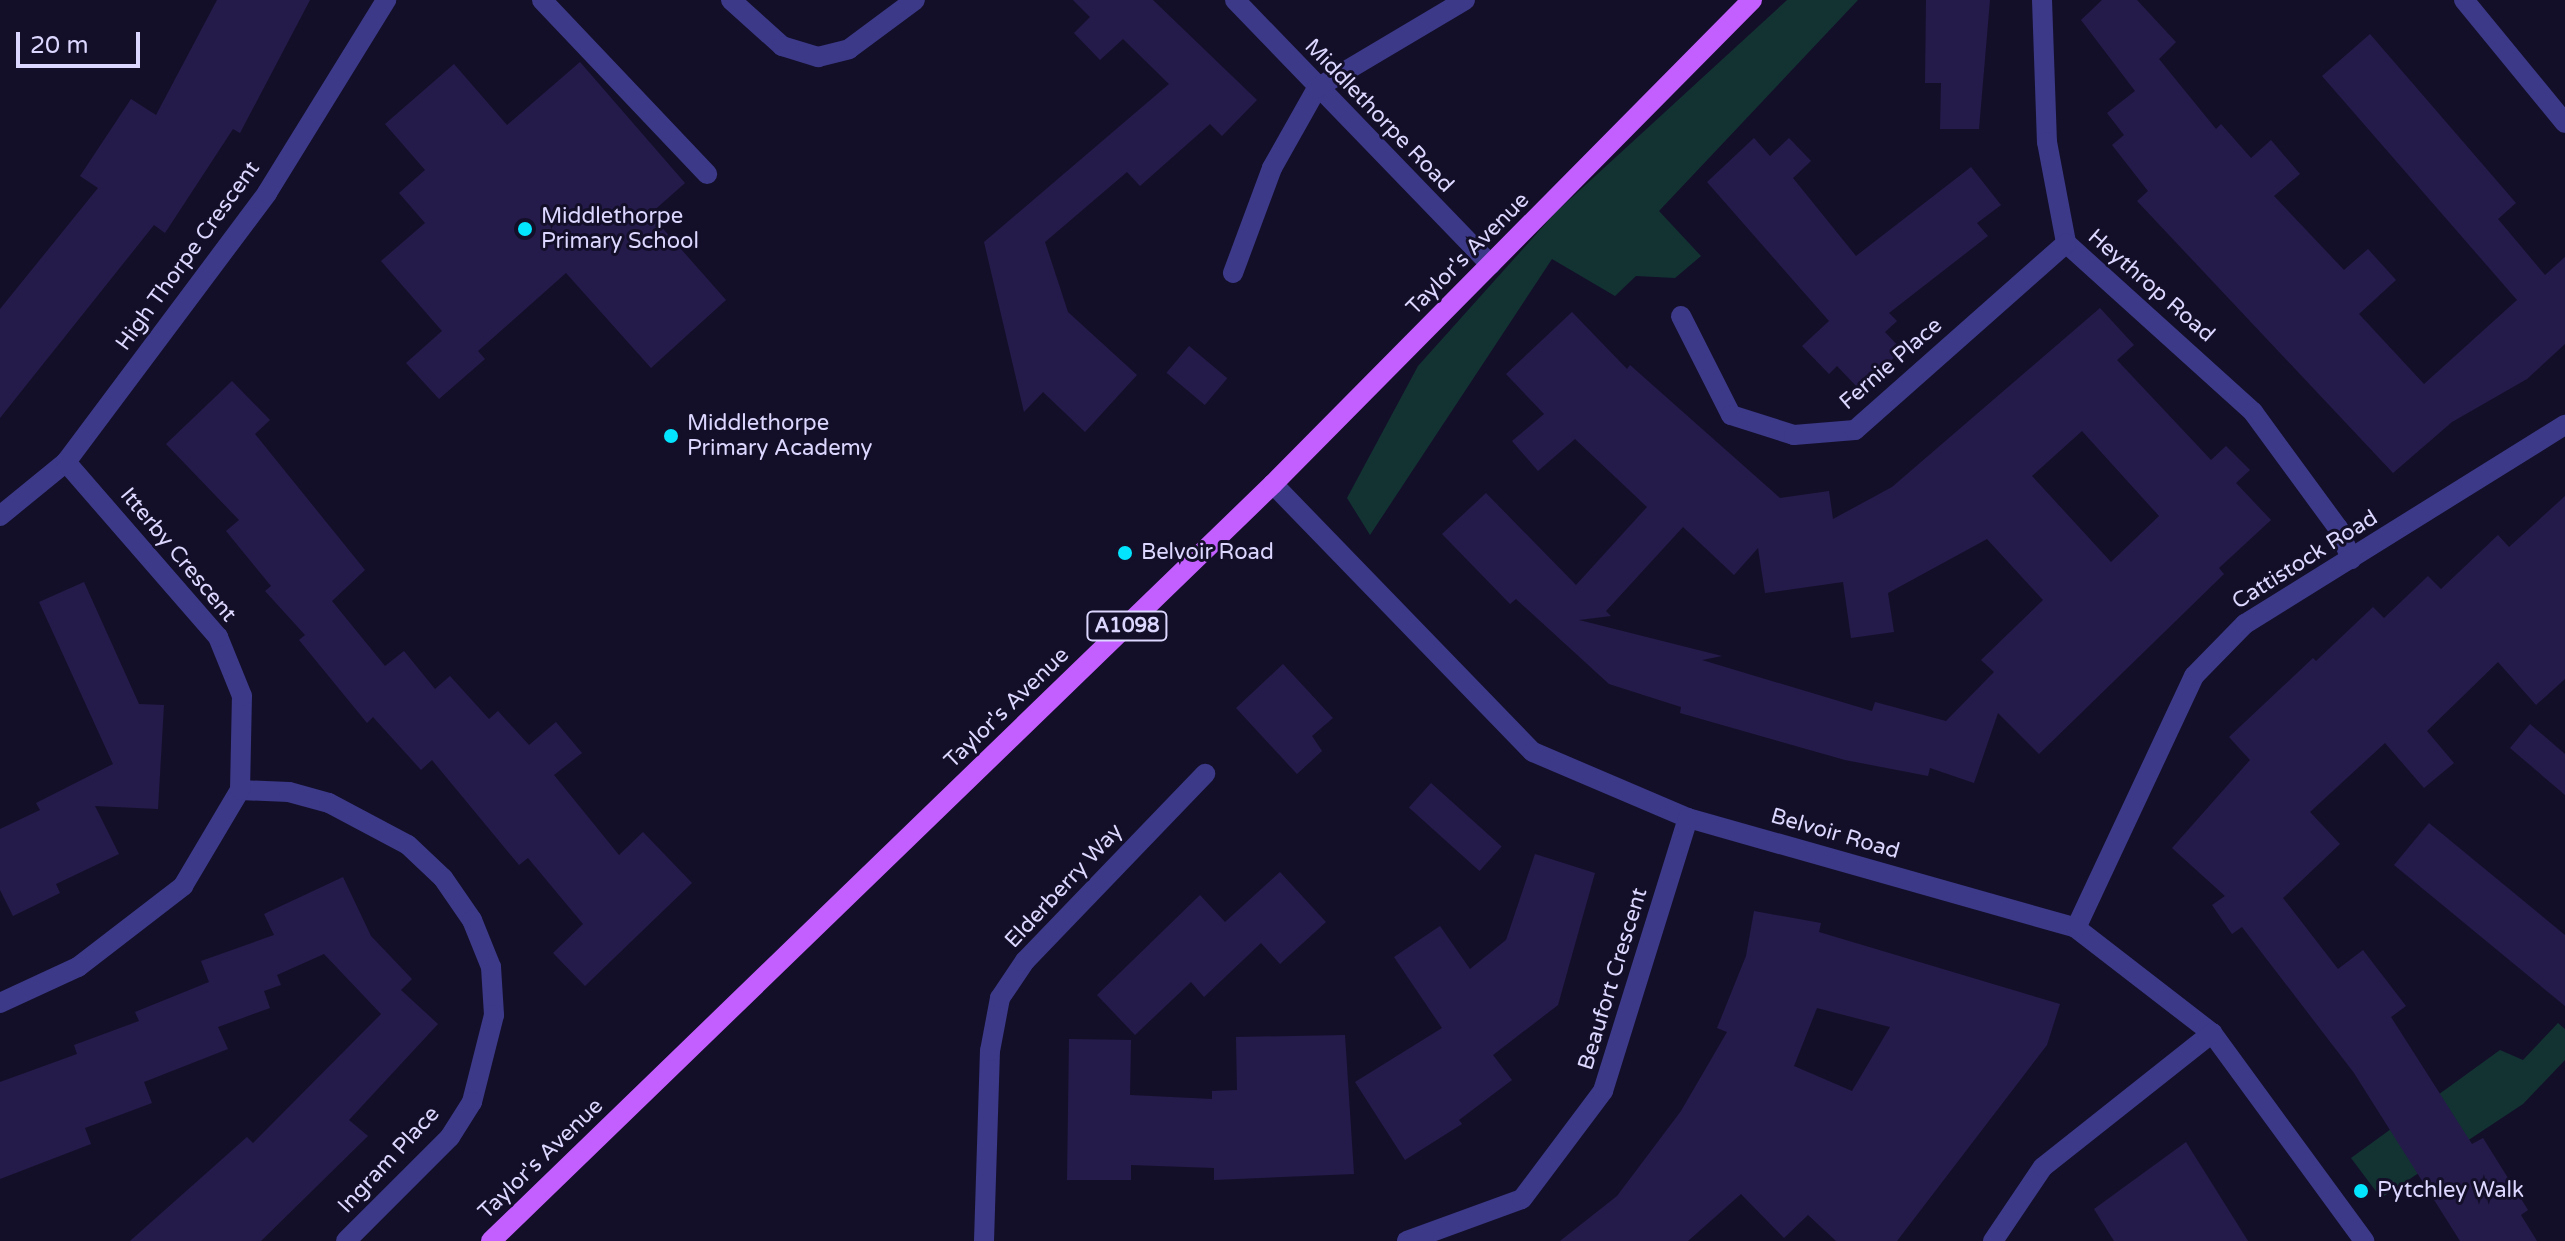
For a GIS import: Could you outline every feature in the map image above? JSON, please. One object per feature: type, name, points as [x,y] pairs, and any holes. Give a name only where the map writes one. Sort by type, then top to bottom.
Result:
[{"type":"main road","name":"Taylor's Avenue","points":[[491,1241],[1273,484],[1752,0]]},
{"type":"street","name":"High Thorpe Crescent","points":[[0,516],[66,462],[267,193],[386,0]]},
{"type":"street","points":[[542,0],[707,174]]},
{"type":"street","points":[[731,0],[782,46],[818,57],[849,49],[915,0]]},
{"type":"street","name":"Middlethorpe Road","points":[[1235,0],[1491,265]]},
{"type":"street","points":[[1233,273],[1272,168],[1317,88],[1465,0]]},
{"type":"street","name":"Heythrop Road","points":[[2042,0],[2047,142],[2066,243],[2155,317],[2253,412],[2338,528],[2351,559]]},
{"type":"street","points":[[2464,0],[2565,123]]},
{"type":"street","name":"Fernie Place","points":[[1681,316],[1731,415],[1794,435],[1855,430],[2066,243]]},
{"type":"street","name":"Cattistock Road","points":[[2076,928],[2194,676],[2245,624],[2565,425]]},
{"type":"street","name":"Itterby Crescent","points":[[0,1003],[78,967],[183,886],[240,790],[242,696],[218,637],[66,462]]},
{"type":"street","name":"Belvoir Road","points":[[1273,484],[1533,752],[1688,818],[2076,928],[2212,1033],[2364,1241]]},
{"type":"street","name":"Elderberry Way","points":[[984,1241],[990,1051],[1000,998],[1025,961],[1205,774]]},
{"type":"street","name":"Ingram Place","points":[[240,790],[289,792],[329,803],[408,845],[443,878],[472,920],[491,967],[494,1015],[472,1102],[450,1137],[346,1241]]},
{"type":"street","name":"Beaufort Crescent","points":[[1407,1241],[1522,1199],[1603,1091],[1688,818]]},
{"type":"street","points":[[1993,1241],[2043,1167],[2212,1033]]},
{"type":"green space","points":[[1787,0],[1858,0],[1659,211],[1701,256],[1675,278],[1636,276],[1615,296],[1552,259],[1370,535],[1347,498],[1418,366],[1556,212]]},
{"type":"green space","points":[[2558,1023],[2565,1029],[2565,1060],[2523,1104],[2381,1198],[2351,1158],[2500,1050],[2523,1060]]},
{"type":"building","points":[[217,0],[310,0],[240,133],[233,129],[165,233],[154,225],[0,418],[0,309],[98,188],[80,176],[131,99],[156,115]]},
{"type":"building","points":[[1073,0],[1153,0],[1257,100],[1222,136],[1210,124],[1140,186],[1127,172],[1045,242],[1068,312],[1137,375],[1085,432],[1043,392],[1024,412],[984,242],[1169,84],[1123,39],[1100,60],[1074,33],[1090,17]]},
{"type":"building","points":[[1926,0],[1990,0],[1979,129],[1940,129],[1941,83],[1925,83]]},
{"type":"building","points":[[2102,0],[2137,0],[2176,42],[2159,59],[2216,129],[2221,124],[2251,158],[2271,140],[2300,174],[2274,196],[2344,270],[2368,249],[2396,280],[2359,314],[2424,384],[2517,300],[2322,76],[2370,34],[2516,203],[2498,219],[2545,275],[2565,257],[2565,344],[2527,379],[2452,422],[2393,473],[2137,201],[2148,191],[2112,145],[2124,135],[2107,113],[2135,91],[2081,20]]},
{"type":"building","name":"Middlethorpe Primary School","points":[[580,62],[685,183],[650,214],[726,300],[651,368],[566,273],[478,351],[485,359],[439,399],[406,363],[442,331],[381,261],[425,223],[399,193],[425,170],[385,124],[454,64],[507,125]]},
{"type":"building","points":[[1754,138],[1770,156],[1789,138],[1811,161],[1793,178],[1856,256],[1971,167],[2001,205],[1977,223],[1988,236],[1889,313],[1897,321],[1885,332],[1902,350],[1860,390],[1837,366],[1829,374],[1802,346],[1829,321],[1707,182]]},
{"type":"building","points":[[2100,308],[2134,345],[2117,360],[2211,460],[2226,446],[2250,470],[2236,483],[2271,520],[2219,568],[2224,574],[2039,754],[1998,713],[1974,783],[1930,768],[1928,776],[1845,760],[1680,713],[1681,707],[1609,684],[1516,599],[1510,604],[1442,534],[1486,493],[1576,585],[1647,507],[1575,439],[1538,471],[1512,441],[1544,414],[1506,374],[1572,312],[1627,369],[1630,365],[1780,498],[1829,491],[1833,519],[1892,487]],"holes":[[[2082,431],[2159,516],[2111,562],[2032,476]],[[1683,527],[1734,575],[1758,548],[1765,593],[1843,582],[1851,638],[1894,632],[1888,593],[1987,539],[2043,600],[1981,660],[1994,672],[1946,721],[1875,702],[1872,711],[1702,660],[1722,656],[1579,620],[1611,616],[1606,611]]]},
{"type":"building","points":[[1189,346],[1227,378],[1205,405],[1167,373]]},
{"type":"building","points":[[232,381],[270,420],[255,434],[365,570],[332,601],[385,666],[404,651],[435,689],[450,676],[489,719],[498,711],[529,745],[556,722],[582,753],[554,775],[619,855],[643,832],[692,883],[585,986],[553,953],[583,924],[528,858],[519,865],[432,760],[421,770],[373,717],[367,723],[299,640],[305,635],[265,591],[271,586],[226,531],[239,520],[166,444]]},
{"type":"building","points":[[2565,496],[2565,679],[2536,705],[2498,662],[2427,731],[2454,763],[2424,788],[2385,743],[2310,812],[2340,844],[2283,898],[2338,969],[2363,950],[2406,1006],[2391,1017],[2472,1144],[2483,1138],[2528,1210],[2521,1215],[2537,1241],[2460,1241],[2354,1073],[2242,927],[2232,934],[2212,905],[2225,896],[2172,848],[2250,760],[2229,737],[2313,658],[2316,661],[2373,607],[2384,618],[2428,576],[2441,589],[2498,535],[2509,547]]},
{"type":"building","points":[[84,582],[139,704],[164,705],[158,809],[95,806],[119,854],[56,884],[60,893],[13,916],[0,890],[0,829],[40,810],[36,803],[113,764],[39,602]]},
{"type":"building","points":[[1283,664],[1333,718],[1312,736],[1322,751],[1297,774],[1236,708]]},
{"type":"building","points":[[2530,724],[2565,754],[2565,795],[2510,748]]},
{"type":"building","points":[[1431,783],[1502,847],[1480,871],[1409,808]]},
{"type":"building","points":[[2429,823],[2565,935],[2565,1006],[2394,865]]},
{"type":"building","points":[[1535,854],[1595,873],[1558,1005],[1493,1055],[1512,1080],[1459,1120],[1462,1124],[1405,1160],[1355,1082],[1442,1028],[1394,957],[1440,926],[1470,969],[1506,940]]},
{"type":"building","points":[[1280,872],[1326,922],[1280,964],[1261,943],[1204,997],[1191,982],[1135,1035],[1097,995],[1200,895],[1225,922]]},
{"type":"building","points":[[343,877],[371,936],[412,979],[401,990],[438,1024],[349,1120],[368,1136],[261,1241],[130,1241],[247,1137],[253,1143],[381,1014],[324,954],[277,975],[281,985],[264,991],[270,1008],[218,1027],[228,1049],[144,1082],[152,1103],[85,1128],[91,1144],[0,1179],[0,1082],[77,1054],[74,1045],[139,1021],[135,1012],[209,982],[201,961],[274,935],[264,914]]},
{"type":"building","points":[[1754,911],[1821,923],[1819,932],[2060,1004],[2047,1045],[1897,1241],[1836,1241],[1808,1215],[1784,1238],[1741,1194],[1688,1241],[1560,1241],[1617,1196],[1681,1111],[1727,1032],[1717,1028],[1746,956]],"holes":[[[1817,1008],[1890,1027],[1852,1091],[1794,1066]]]},
{"type":"building","points":[[1345,1035],[1354,1174],[1214,1180],[1214,1168],[1131,1165],[1131,1180],[1067,1180],[1069,1039],[1131,1040],[1130,1095],[1212,1099],[1212,1091],[1237,1090],[1236,1037]]},
{"type":"building","points":[[2186,1142],[2248,1241],[2114,1241],[2094,1209]]},
{"type":"place","name":"Middlethorpe Primary School","points":[[525,229]]},
{"type":"place","name":"Middlethorpe Primary Academy","points":[[671,436]]},
{"type":"place","name":"Belvoir Road","points":[[1125,553]]},
{"type":"place","name":"Pytchley Walk","points":[[2361,1191]]}]
